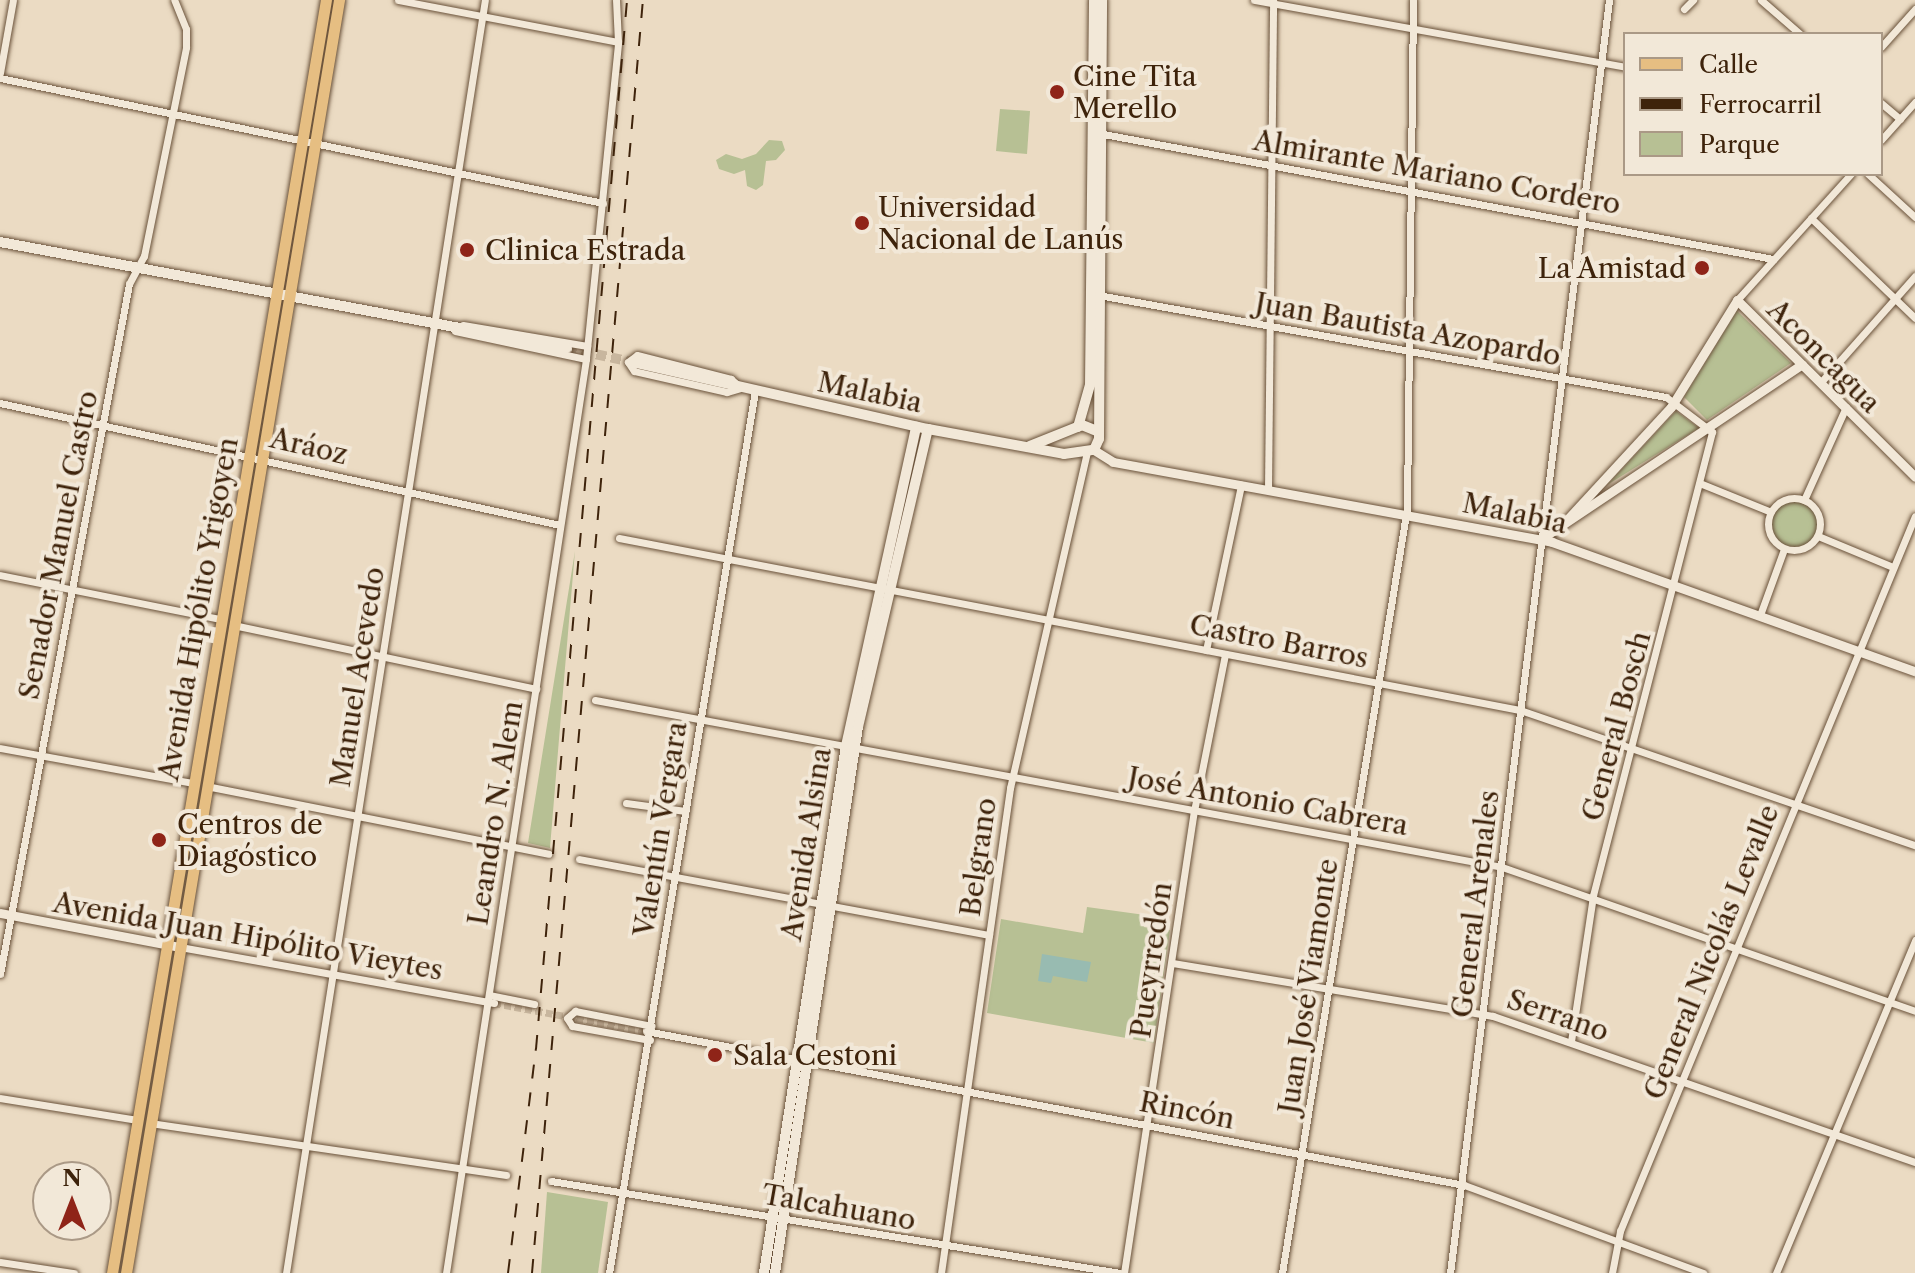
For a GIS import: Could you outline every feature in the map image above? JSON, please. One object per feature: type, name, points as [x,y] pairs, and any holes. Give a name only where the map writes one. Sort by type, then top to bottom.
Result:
[{"type":"main road","name":"Avenida Hipólito Yrigoyen","points":[[126,1273],[233,625],[275,294],[326,0]]},
{"type":"main road","name":"Avenida Hipólito Yrigoyen","points":[[112,1273],[220,619],[288,297],[339,0]]},
{"type":"main road","points":[[1094,0],[1097,431],[1088,452],[1072,444],[1090,385],[1096,295]]},
{"type":"main road","points":[[1096,132],[1102,0]]},
{"type":"main road","points":[[0,242],[567,348]]},
{"type":"main road","name":"Malabia","points":[[632,362],[922,428],[1028,447],[1088,452]]},
{"type":"main road","name":"Avenida Alsina","points":[[775,1273],[778,1219],[850,747],[922,428]]},
{"type":"main road","points":[[1028,447],[1077,428],[1097,431]]},
{"type":"main road","name":"Avenida Alsina","points":[[764,1273],[778,1219]]},
{"type":"street","points":[[13,0],[0,75],[603,203]]},
{"type":"street","name":"Senador Manuel Castro","points":[[0,974],[129,284],[140,268],[188,36],[174,0]]},
{"type":"street","points":[[398,0],[618,42]]},
{"type":"street","name":"Manuel Acevedo","points":[[286,1273],[409,492],[455,173],[485,0]]},
{"type":"street","name":"Leandro N. Alem","points":[[446,1273],[586,359],[618,42],[616,0]]},
{"type":"street","points":[[1254,0],[1623,67]]},
{"type":"street","name":"Juan José Viamonte","points":[[1282,1273],[1405,516],[1413,190],[1413,0]]},
{"type":"street","name":"General Arenales","points":[[1450,1273],[1464,1185],[1609,0]]},
{"type":"street","points":[[1684,9],[1693,0]]},
{"type":"street","points":[[1761,0],[1798,32]]},
{"type":"street","points":[[1268,490],[1273,2]]},
{"type":"street","points":[[1883,45],[1915,9]]},
{"type":"street","points":[[1883,138],[1915,102]]},
{"type":"street","points":[[1883,105],[1900,119]]},
{"type":"street","name":"Almirante Mariano Cordero","points":[[1096,132],[1773,259]]},
{"type":"street","points":[[1563,524],[1676,401],[1737,300],[1849,176]]},
{"type":"street","points":[[1870,176],[1915,217]]},
{"type":"street","points":[[1811,218],[1915,318]]},
{"type":"street","points":[[1821,382],[1915,276]]},
{"type":"street","name":"Juan Bautista Azopardo","points":[[1096,295],[1271,329],[1561,377],[1676,401],[1708,427]]},
{"type":"street","name":"Aconcagua","points":[[1737,300],[1915,477]]},
{"type":"street","points":[[447,327],[473,324],[587,346]]},
{"type":"street","points":[[447,327],[470,337],[586,359]]},
{"type":"street","name":"Malabia","points":[[637,355],[731,379],[741,388],[727,392],[634,371],[628,362],[637,355]]},
{"type":"street","points":[[1541,539],[1802,364]]},
{"type":"street","name":"Valentín Vergara","points":[[609,1273],[755,391]]},
{"type":"street","name":"Aráoz","points":[[0,403],[560,525]]},
{"type":"street","points":[[1804,500],[1846,407]]},
{"type":"street","name":"General Bosch","points":[[1571,1041],[1593,896],[1712,446],[1708,427]]},
{"type":"street","name":"Malabia","points":[[1088,452],[1113,462],[1541,539],[1915,671]]},
{"type":"street","name":"Belgrano","points":[[941,1273],[1013,776],[1088,452]]},
{"type":"street","points":[[1702,484],[1771,512]]},
{"type":"street","points":[[1206,650],[1241,485]]},
{"type":"street","points":[[1787,499],[1804,500],[1820,518],[1818,536],[1804,549],[1784,549],[1771,536],[1771,512],[1787,499]]},
{"type":"street","name":"General Nicolás Levalle","points":[[1612,1273],[1617,1242],[1915,516]]},
{"type":"street","points":[[1818,536],[1893,567]]},
{"type":"street","name":"Castro Barros","points":[[619,538],[885,586],[1520,710],[1915,845]]},
{"type":"street","points":[[1760,615],[1784,549]]},
{"type":"street","points":[[0,575],[220,619]]},
{"type":"street","points":[[233,625],[536,689]]},
{"type":"street","name":"Pueyrredón","points":[[1122,1273],[1148,1125],[1194,811],[1225,654]]},
{"type":"street","name":"José Antonio Cabrera","points":[[595,700],[1502,867],[1593,896],[1915,1011]]},
{"type":"street","points":[[0,748],[193,783]]},
{"type":"street","points":[[206,786],[548,854]]},
{"type":"street","points":[[626,803],[685,811]]},
{"type":"street","points":[[579,859],[989,935]]},
{"type":"street","name":"Avenida Juan Hipólito Vieytes","points":[[0,913],[332,975],[534,1004]]},
{"type":"street","points":[[1776,1273],[1915,940]]},
{"type":"street","name":"Serrano","points":[[1173,963],[1485,1013],[1915,1162]]},
{"type":"street","points":[[575,1011],[650,1032],[572,1026],[567,1018],[575,1011]]},
{"type":"street","name":"Rincón","points":[[650,1032],[1464,1185],[1703,1273]]},
{"type":"street","points":[[0,1098],[137,1120]]},
{"type":"street","points":[[150,1123],[506,1175]]},
{"type":"street","name":"Talcahuano","points":[[551,1181],[944,1247],[1122,1273]]},
{"type":"street","points":[[0,1262],[74,1273]]},
{"type":"green space","points":[[1000,109],[1030,111],[1027,154],[996,151]]},
{"type":"green space","points":[[769,140],[782,141],[785,150],[776,160],[766,161],[763,185],[756,190],[747,186],[745,170],[734,174],[719,169],[716,160],[726,154],[742,159],[756,154]]},
{"type":"green space","points":[[1737,311],[1791,363],[1707,420],[1684,397]]},
{"type":"green space","points":[[1676,411],[1699,428],[1607,485]]},
{"type":"green space","points":[[1795,501],[1811,508],[1818,524],[1811,540],[1795,547],[1779,540],[1772,524],[1779,508]]},
{"type":"green space","points":[[575,551],[562,703],[550,848],[528,843]]},
{"type":"green space","points":[[1087,907],[1145,915],[1144,927],[1170,930],[1154,1043],[987,1013],[1001,919],[1083,933]]},
{"type":"green space","points":[[547,1192],[608,1202],[598,1273],[541,1273]]},
{"type":"water","points":[[1042,954],[1091,962],[1087,982],[1053,976],[1051,983],[1038,981]]},
{"type":"tunnel","points":[[567,348],[632,362]]},
{"type":"tunnel","points":[[494,1003],[646,1031]]},
{"type":"railway","points":[[508,1273],[536,1049],[627,0]]},
{"type":"railway","points":[[532,1273],[643,0]]},
{"type":"place","name":"Cine Tita Merello","points":[[1057,92]]},
{"type":"place","name":"Universidad Nacional de Lanús","points":[[862,223]]},
{"type":"place","name":"Clinica Estrada","points":[[467,250]]},
{"type":"place","name":"La Amistad","points":[[1702,268]]},
{"type":"place","name":"Centros de Diagóstico","points":[[159,840]]},
{"type":"place","name":"Sala Cestoni","points":[[715,1055]]}]
